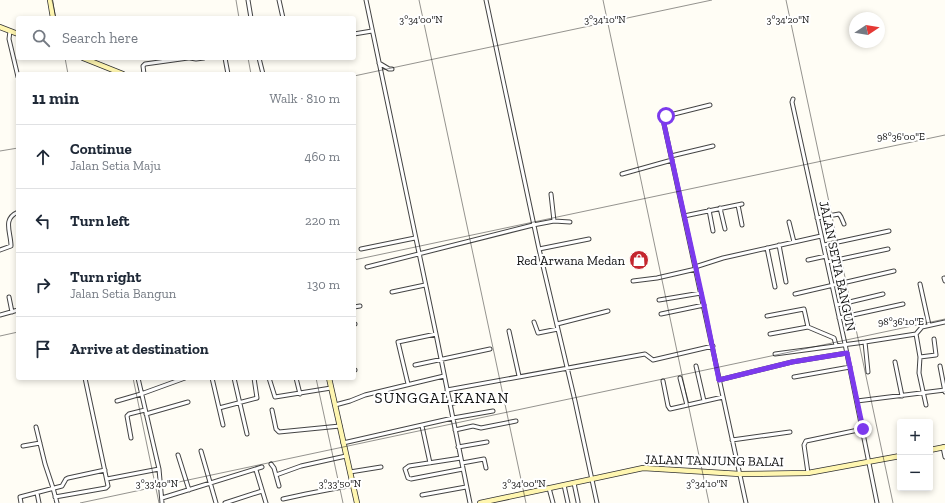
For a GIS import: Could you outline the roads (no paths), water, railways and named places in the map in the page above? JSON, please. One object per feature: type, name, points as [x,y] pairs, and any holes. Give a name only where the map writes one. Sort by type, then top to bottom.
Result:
[{"type":"street","points":[[50,0],[53,16]]},
{"type":"street","points":[[248,0],[251,16]]},
{"type":"street","points":[[279,0],[283,16]]},
{"type":"street","points":[[366,0],[470,503]]},
{"type":"street","points":[[486,0],[538,249],[557,324],[596,503]]},
{"type":"street","points":[[0,27],[9,36],[17,72]]},
{"type":"street","points":[[356,34],[372,31]]},
{"type":"street","points":[[9,36],[16,34]]},
{"type":"street","points":[[88,60],[118,72]]},
{"type":"street","points":[[144,72],[143,66],[145,64],[174,60]]},
{"type":"street","points":[[225,60],[228,72]]},
{"type":"street","points":[[260,60],[263,72]]},
{"type":"street","points":[[380,63],[389,69],[392,69]]},
{"type":"street","name":"JALAN SETIA BANGUN","points":[[793,99],[792,102],[837,305],[877,503]]},
{"type":"street","points":[[710,105],[664,117],[664,124],[746,503]]},
{"type":"street","points":[[670,156],[713,146]]},
{"type":"street","points":[[622,174],[672,160]]},
{"type":"street","points":[[551,194],[554,221]]},
{"type":"street","points":[[684,216],[740,204],[742,225]]},
{"type":"street","points":[[720,208],[725,229]]},
{"type":"street","points":[[709,210],[713,231]]},
{"type":"street","points":[[0,250],[10,246],[9,220],[12,214],[16,213]]},
{"type":"street","points":[[817,218],[839,214],[844,224]]},
{"type":"street","points":[[368,267],[533,225],[554,221],[570,222]]},
{"type":"street","points":[[789,222],[794,242]]},
{"type":"street","points":[[824,245],[889,231]]},
{"type":"street","points":[[633,281],[657,278],[695,268],[723,258],[821,236]]},
{"type":"street","points":[[361,249],[415,238]]},
{"type":"street","points":[[538,249],[589,239]]},
{"type":"street","points":[[779,245],[786,282]]},
{"type":"street","points":[[767,248],[775,287]]},
{"type":"street","points":[[827,262],[888,249]]},
{"type":"street","points":[[808,260],[826,256]]},
{"type":"street","points":[[795,294],[894,272]]},
{"type":"street","points":[[920,284],[930,325]]},
{"type":"street","points":[[392,292],[425,285]]},
{"type":"street","points":[[659,300],[701,292]]},
{"type":"street","points":[[837,305],[883,294]]},
{"type":"street","points":[[9,297],[12,312]]},
{"type":"street","points":[[839,318],[902,304]]},
{"type":"street","points":[[661,314],[704,305]]},
{"type":"street","points":[[356,307],[360,306]]},
{"type":"street","points":[[767,316],[804,309],[808,327]]},
{"type":"street","points":[[0,315],[16,311]]},
{"type":"street","points":[[557,324],[608,311]]},
{"type":"street","points":[[534,322],[538,333],[558,329]]},
{"type":"street","points":[[775,354],[916,334],[922,327],[945,322]]},
{"type":"street","points":[[770,334],[808,327],[834,338],[836,345]]},
{"type":"street","points":[[508,331],[519,376]]},
{"type":"street","points":[[408,384],[398,342],[436,334]]},
{"type":"street","points":[[916,334],[920,357],[919,372],[926,405]]},
{"type":"street","points":[[934,339],[937,360]]},
{"type":"street","points":[[865,342],[868,372]]},
{"type":"street","points":[[447,390],[645,354],[653,360],[712,346]]},
{"type":"street","points":[[415,365],[490,349]]},
{"type":"street","points":[[719,380],[792,362],[847,353]]},
{"type":"street","points":[[920,357],[936,355]]},
{"type":"street","points":[[895,362],[902,396]]},
{"type":"street","points":[[696,366],[704,401]]},
{"type":"street","points":[[857,401],[945,391],[940,366]]},
{"type":"street","points":[[794,377],[850,367]]},
{"type":"street","points":[[335,404],[350,401],[365,395],[444,376]]},
{"type":"street","points":[[680,378],[687,405]]},
{"type":"street","points":[[55,497],[106,488],[108,486],[85,380]]},
{"type":"street","points":[[138,380],[159,469],[162,503]]},
{"type":"street","points":[[117,401],[142,394],[180,380]]},
{"type":"street","points":[[212,380],[224,425]]},
{"type":"street","points":[[234,380],[247,434]]},
{"type":"street","points":[[219,408],[257,398],[254,380]]},
{"type":"street","points":[[270,380],[275,396],[300,394],[331,388]]},
{"type":"street","points":[[296,380],[300,394]]},
{"type":"street","points":[[329,380],[357,503]]},
{"type":"street","points":[[663,381],[669,408],[672,409],[723,397]]},
{"type":"street","points":[[131,438],[127,415],[188,402]]},
{"type":"street","points":[[450,404],[457,402]]},
{"type":"street","points":[[272,410],[278,432],[340,426]]},
{"type":"street","points":[[343,443],[453,418],[493,412]]},
{"type":"street","points":[[455,430],[473,426],[481,428],[516,421]]},
{"type":"street","points":[[422,426],[430,463]]},
{"type":"street","points":[[36,427],[57,503]]},
{"type":"street","points":[[808,473],[804,445],[806,441],[863,429]]},
{"type":"street","points":[[732,440],[790,432]]},
{"type":"street","points":[[458,447],[487,442]]},
{"type":"street","points":[[23,446],[40,443]]},
{"type":"street","points":[[933,449],[944,447],[945,457]]},
{"type":"street","points":[[201,451],[216,503]]},
{"type":"street","points":[[178,455],[189,490]]},
{"type":"street","points":[[276,475],[300,466],[346,456]]},
{"type":"street","name":"JALAN TANJUNG BALAI","points":[[480,503],[643,468],[740,474],[808,473],[897,457]]},
{"type":"street","points":[[461,458],[405,469],[408,478],[434,475],[463,469]]},
{"type":"street","points":[[462,463],[484,459],[486,468]]},
{"type":"street","points":[[271,464],[279,486]]},
{"type":"street","points":[[162,498],[262,467]]},
{"type":"street","points":[[350,472],[381,467]]},
{"type":"street","points":[[107,479],[159,469]]},
{"type":"street","points":[[21,503],[20,497],[62,486],[68,478],[105,470]]},
{"type":"street","points":[[256,470],[266,503]]},
{"type":"street","points":[[574,483],[578,502]]},
{"type":"street","points":[[283,499],[353,485]]},
{"type":"street","points":[[564,485],[568,503]]},
{"type":"street","points":[[422,495],[466,487]]},
{"type":"street","points":[[549,488],[553,503]]},
{"type":"street","points":[[225,503],[262,491]]},
{"type":"street","points":[[37,493],[40,503]]},
{"type":"place","name":"Red Arwana Medan","points":[[639,260]]},
{"type":"district","name":"SUNGGAL KANAN","points":[[442,398]]}]
